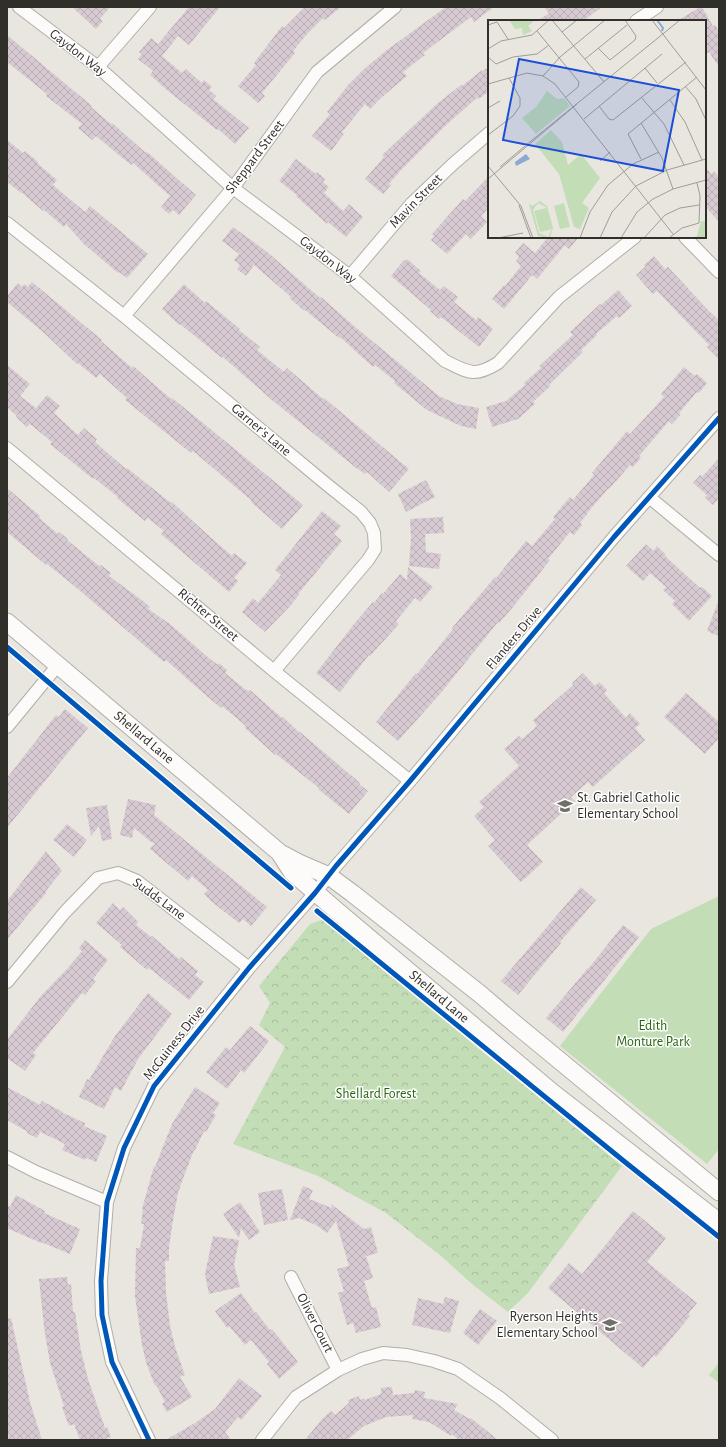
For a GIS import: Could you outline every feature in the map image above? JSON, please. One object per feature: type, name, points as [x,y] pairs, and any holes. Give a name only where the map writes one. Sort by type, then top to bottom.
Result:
[{"type":"main road","name":"Shellard Lane","points":[[7,622],[280,853],[329,876],[352,893],[480,994],[719,1192]]},
{"type":"main road","name":"Shellard Lane","points":[[280,853],[292,872],[315,893],[553,1093],[719,1222]]},
{"type":"street","name":"Gaydon Way","points":[[19,7],[98,67],[232,188],[350,276],[445,361],[474,373],[486,371],[498,364],[559,297],[634,238]]},
{"type":"street","points":[[98,67],[150,7]]},
{"type":"street","name":"Sheppard Street","points":[[124,316],[232,188],[317,72],[395,7]]},
{"type":"street","points":[[638,20],[657,7]]},
{"type":"street","name":"Mavin Street","points":[[350,276],[412,203],[453,164],[488,135]]},
{"type":"street","name":"Garner's Lane","points":[[7,223],[124,316],[325,484],[361,512],[370,523],[374,533],[375,549],[368,560],[274,671]]},
{"type":"street","points":[[686,238],[719,272]]},
{"type":"street","name":"Flanders Drive","points":[[329,876],[609,543],[719,418]]},
{"type":"street","name":"Richter Street","points":[[7,448],[274,671],[410,781]]},
{"type":"street","points":[[649,497],[719,555]]},
{"type":"street","points":[[7,728],[58,665]]},
{"type":"street","name":"Sudds Lane","points":[[7,982],[65,912],[98,878],[118,873],[138,881],[249,968]]},
{"type":"street","name":"McGuiness Drive","points":[[149,1440],[112,1362],[102,1315],[101,1281],[107,1202],[124,1148],[154,1086],[249,968],[329,876]]},
{"type":"street","points":[[7,1157],[36,1172],[107,1202]]},
{"type":"street","name":"Oliver Court","points":[[291,1277],[338,1370]]},
{"type":"street","points":[[262,1440],[296,1397],[338,1370],[362,1359],[383,1354],[407,1355],[434,1361],[458,1369],[478,1381],[552,1440]]},
{"type":"green space","name":"Edith Monture Park","points":[[719,896],[719,1149],[707,1164],[560,1046],[651,929]]},
{"type":"green space","name":"Shellard Forest","points":[[322,920],[622,1166],[528,1293],[508,1312],[472,1284],[441,1256],[386,1213],[318,1176],[233,1144],[285,1047],[259,1025],[270,1003],[259,986],[310,924]]},
{"type":"green space","points":[[719,1363],[719,1383],[709,1375]]},
{"type":"building","points":[[72,7],[110,7],[100,19],[103,21],[96,29]]},
{"type":"building","points":[[189,7],[220,7],[189,45],[178,36],[162,56],[182,73],[186,69],[202,83],[204,80],[212,87],[209,90],[216,96],[213,99],[249,128],[235,144],[218,129],[217,130],[168,91],[150,75],[153,71],[138,59],[142,54],[139,52],[151,38],[158,44]]},
{"type":"building","points":[[305,7],[341,7],[325,20],[323,18],[307,34],[293,51],[295,53],[262,93],[265,96],[258,103],[238,86],[256,65],[254,63],[282,26],[284,28]]},
{"type":"building","points":[[446,7],[494,7],[474,22],[471,17],[423,53],[425,55],[403,72],[407,76],[370,109],[365,104],[342,132],[344,134],[331,151],[312,136],[330,114],[327,112],[349,84],[363,70],[387,50]]},
{"type":"building","points":[[544,7],[602,7],[584,20],[539,20],[549,13]]},
{"type":"building","points":[[702,7],[713,26],[715,25],[719,32],[719,67],[709,52],[706,54],[706,20],[679,20]]},
{"type":"building","points":[[7,35],[196,195],[179,215],[173,210],[169,214],[161,207],[170,196],[133,163],[131,165],[96,136],[92,140],[78,128],[82,124],[46,96],[47,94],[7,62]]},
{"type":"building","points":[[488,68],[488,92],[479,99],[478,97],[446,125],[401,170],[383,194],[365,179],[384,157],[382,155],[438,103]]},
{"type":"building","points":[[7,140],[23,153],[25,151],[38,162],[37,163],[57,180],[53,185],[85,212],[90,206],[148,254],[127,278],[119,272],[118,273],[84,244],[66,224],[64,227],[7,182]]},
{"type":"building","points":[[296,159],[316,174],[317,172],[325,179],[323,182],[329,187],[324,193],[343,211],[349,204],[363,217],[346,237],[328,222],[327,224],[296,196],[297,195],[279,181]]},
{"type":"building","points":[[706,167],[711,174],[714,171],[719,177],[719,222],[706,207]]},
{"type":"building","points":[[488,177],[488,209],[481,216],[487,222],[471,239],[466,234],[447,254],[431,240],[434,236],[432,234],[463,199],[465,201]]},
{"type":"building","points":[[233,227],[266,251],[320,298],[321,297],[439,396],[457,404],[479,408],[476,429],[461,426],[427,410],[394,383],[395,381],[375,365],[373,367],[340,337],[339,338],[305,310],[304,311],[290,298],[291,297],[254,265],[246,276],[237,269],[240,265],[234,260],[239,254],[222,241]]},
{"type":"building","points":[[547,238],[578,238],[569,249],[565,245],[537,279],[532,275],[504,309],[492,299],[521,266],[516,261],[519,257],[515,253],[523,243],[535,253]]},
{"type":"building","points":[[654,256],[665,269],[668,267],[719,320],[719,359],[707,347],[709,345],[657,291],[653,294],[636,275]]},
{"type":"building","points":[[407,259],[421,271],[419,273],[440,290],[444,286],[458,297],[454,302],[476,320],[478,317],[493,329],[479,347],[441,317],[439,319],[430,311],[431,310],[391,276],[404,260],[405,261]]},
{"type":"building","points":[[32,282],[102,340],[101,341],[132,368],[133,366],[171,399],[172,398],[303,505],[282,529],[251,502],[252,501],[193,451],[191,453],[125,400],[127,398],[100,374],[96,378],[78,363],[77,364],[43,332],[7,302],[7,296],[18,283],[22,287],[24,284],[28,287]]},
{"type":"building","points":[[184,284],[205,303],[206,301],[260,347],[257,350],[284,372],[287,368],[409,469],[389,492],[367,472],[365,474],[355,467],[272,400],[223,357],[222,358],[180,324],[179,325],[162,309]]},
{"type":"building","points":[[618,290],[632,306],[619,318],[617,316],[596,334],[597,335],[581,350],[583,352],[533,402],[535,404],[518,419],[492,427],[486,407],[506,401],[525,385],[524,383],[541,368],[539,366],[573,335],[570,332],[600,304],[601,305]]},
{"type":"building","points":[[7,365],[30,384],[20,396],[36,408],[47,395],[60,406],[54,413],[78,435],[84,428],[97,439],[95,442],[126,469],[127,468],[171,503],[172,502],[232,556],[234,553],[247,563],[234,578],[238,581],[229,592],[161,534],[164,531],[148,518],[145,521],[117,498],[118,497],[50,444],[52,442],[30,424],[27,427],[16,417],[17,416],[7,407]]},
{"type":"building","points":[[684,367],[695,376],[697,374],[707,383],[679,413],[681,414],[672,424],[669,421],[639,456],[641,458],[633,467],[630,465],[587,513],[580,523],[582,525],[574,535],[570,532],[513,607],[499,623],[498,622],[440,694],[398,741],[376,722],[416,673],[417,674],[453,629],[452,628],[526,541],[532,546],[555,519],[553,517],[570,497],[573,500],[594,475],[592,473],[627,431],[630,434],[664,397],[661,394]]},
{"type":"building","points":[[719,458],[719,498],[713,505],[705,497],[707,495],[693,483],[700,475],[702,477]]},
{"type":"building","points":[[426,480],[435,497],[406,512],[398,494]]},
{"type":"building","points":[[7,488],[40,516],[39,518],[58,534],[59,532],[99,566],[101,565],[111,573],[109,576],[143,601],[150,607],[148,609],[170,624],[210,659],[218,665],[219,663],[227,670],[225,673],[246,690],[250,690],[360,783],[359,784],[368,791],[349,814],[318,789],[319,788],[276,754],[275,755],[245,728],[246,726],[222,706],[221,708],[166,660],[164,662],[72,584],[47,564],[46,565],[7,532]]},
{"type":"building","points":[[322,511],[341,526],[334,534],[342,541],[298,594],[299,595],[290,606],[265,632],[242,612],[253,598],[258,603],[281,575],[275,570]]},
{"type":"building","points":[[443,517],[444,533],[425,534],[426,552],[441,554],[439,569],[409,566],[411,538],[410,519]]},
{"type":"building","points":[[646,544],[654,551],[657,546],[666,555],[665,556],[700,588],[702,587],[712,596],[689,621],[672,604],[675,601],[663,590],[666,587],[650,573],[643,581],[626,566]]},
{"type":"building","points":[[408,567],[433,587],[420,602],[415,598],[396,621],[399,624],[370,656],[369,655],[340,692],[316,673],[354,624],[400,574],[407,580]]},
{"type":"building","points":[[719,602],[719,636],[707,631]]},
{"type":"building","points":[[583,673],[595,686],[599,682],[607,690],[604,693],[626,718],[630,713],[640,724],[635,728],[645,740],[593,787],[588,782],[571,797],[575,801],[527,845],[543,862],[521,882],[488,846],[495,840],[474,816],[484,807],[479,802],[519,766],[504,749],[519,736],[522,739],[537,726],[533,720],[573,685],[572,683]]},
{"type":"building","points":[[686,693],[719,722],[719,738],[705,754],[664,717]]},
{"type":"building","points":[[65,709],[88,728],[7,828],[7,778],[56,715],[59,717]]},
{"type":"building","points":[[128,799],[156,805],[154,815],[267,907],[251,926],[243,919],[239,923],[212,902],[204,894],[208,890],[192,876],[188,881],[150,849],[155,843],[151,842],[134,828],[132,838],[120,835]]},
{"type":"building","points":[[107,805],[112,839],[102,841],[99,826],[91,836],[86,808]]},
{"type":"building","points":[[67,824],[87,840],[74,857],[53,840]]},
{"type":"building","points":[[46,851],[62,871],[45,892],[46,893],[7,940],[7,901]]},
{"type":"building","points":[[581,887],[596,900],[518,995],[501,981]]},
{"type":"building","points":[[113,903],[120,910],[123,907],[138,922],[136,925],[151,937],[152,936],[179,959],[181,957],[198,971],[195,975],[204,982],[189,1000],[149,968],[147,970],[120,947],[122,945],[96,923]]},
{"type":"building","points":[[623,925],[639,937],[563,1032],[546,1018],[589,968]]},
{"type":"building","points":[[85,940],[108,960],[93,979],[96,981],[85,995],[82,993],[33,1053],[36,1055],[25,1071],[7,1058],[7,1040],[40,997],[82,951],[79,948]]},
{"type":"building","points":[[148,993],[172,1014],[138,1059],[121,1091],[115,1087],[104,1109],[79,1097],[87,1079],[89,1080],[115,1036]]},
{"type":"building","points":[[250,1026],[269,1041],[244,1073],[241,1070],[227,1089],[206,1072],[226,1047],[230,1050]]},
{"type":"building","points":[[7,1087],[40,1105],[42,1101],[85,1123],[84,1126],[107,1136],[96,1162],[86,1158],[85,1160],[62,1150],[65,1144],[40,1132],[37,1138],[7,1120]]},
{"type":"building","points":[[195,1087],[220,1103],[213,1113],[216,1115],[206,1132],[204,1131],[194,1150],[178,1193],[169,1247],[169,1261],[165,1261],[166,1292],[170,1326],[176,1350],[185,1375],[180,1377],[192,1397],[167,1412],[162,1404],[165,1402],[156,1385],[155,1386],[146,1362],[142,1345],[135,1296],[136,1248],[140,1248],[144,1224],[141,1224],[142,1209],[154,1166],[155,1167],[172,1124]]},
{"type":"building","points":[[303,1186],[313,1190],[309,1199],[332,1208],[331,1204],[364,1229],[371,1227],[378,1253],[366,1256],[373,1278],[364,1281],[372,1308],[376,1307],[381,1327],[356,1333],[353,1323],[347,1325],[338,1293],[344,1291],[337,1269],[349,1266],[336,1221],[327,1233],[316,1225],[299,1218],[290,1220]]},
{"type":"building","points":[[282,1189],[288,1220],[264,1225],[258,1193]]},
{"type":"building","points":[[16,1195],[45,1211],[44,1213],[80,1229],[70,1254],[7,1228],[7,1205],[10,1207]]},
{"type":"building","points":[[240,1202],[260,1232],[249,1240],[241,1228],[239,1238],[223,1214]]},
{"type":"building","points":[[633,1211],[666,1238],[647,1262],[697,1303],[688,1314],[690,1316],[656,1357],[654,1355],[643,1368],[548,1288],[569,1263],[582,1274]]},
{"type":"building","points":[[213,1236],[239,1240],[234,1265],[240,1287],[209,1294],[205,1274]]},
{"type":"building","points":[[67,1277],[68,1285],[71,1284],[73,1312],[75,1312],[81,1351],[88,1379],[105,1428],[107,1427],[111,1437],[102,1440],[80,1440],[74,1424],[69,1426],[62,1407],[64,1406],[50,1363],[44,1327],[39,1279]]},
{"type":"building","points":[[241,1293],[255,1313],[256,1312],[270,1330],[272,1329],[298,1362],[279,1379],[267,1364],[269,1362],[251,1340],[245,1345],[229,1326],[227,1328],[215,1311]]},
{"type":"building","points":[[445,1297],[459,1301],[450,1333],[412,1325],[418,1298],[443,1304]]},
{"type":"building","points":[[480,1309],[497,1321],[478,1345],[463,1333]]},
{"type":"building","points":[[11,1318],[30,1402],[42,1440],[7,1440],[7,1319]]},
{"type":"building","points":[[239,1378],[262,1396],[241,1420],[238,1417],[225,1432],[231,1440],[166,1440],[215,1409]]},
{"type":"building","points":[[392,1387],[393,1395],[414,1393],[415,1390],[425,1392],[424,1398],[458,1404],[454,1410],[470,1419],[471,1418],[498,1440],[459,1440],[452,1434],[451,1436],[429,1422],[412,1419],[413,1415],[386,1417],[364,1426],[347,1440],[305,1440],[322,1419],[331,1411],[335,1415],[349,1403],[348,1400],[359,1396],[360,1400],[364,1398],[365,1400],[381,1394],[381,1388]]},
{"type":"cycle path","points":[[149,1440],[112,1362],[102,1315],[101,1281],[107,1202],[124,1148],[154,1086],[249,968],[410,781],[614,537],[719,418]]},
{"type":"cycle path","points":[[7,647],[291,888]]},
{"type":"cycle path","points":[[317,911],[719,1237]]},
{"type":"place","name":"St. Gabriel Catholic Elementary School","points":[[565,806]]},
{"type":"place","name":"Ryerson Heights Elementary School","points":[[610,1325]]}]
